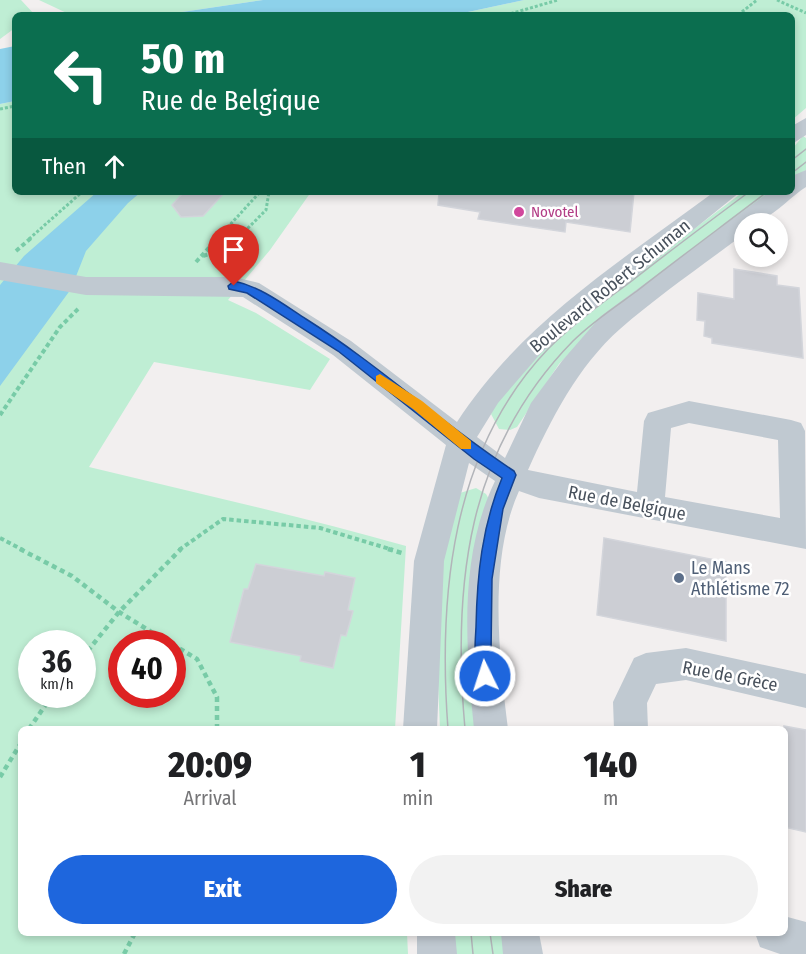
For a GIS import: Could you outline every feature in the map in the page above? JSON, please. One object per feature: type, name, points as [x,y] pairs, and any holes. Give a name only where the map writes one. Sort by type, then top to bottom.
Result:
[{"type":"street","points":[[795,134],[806,124]]},
{"type":"street","name":"Boulevard Robert Schuman","points":[[420,726],[429,561],[460,440],[489,395],[532,346],[588,299],[725,195]]},
{"type":"street","name":"Boulevard Robert Schuman","points":[[491,726],[483,654],[484,579],[496,509],[509,475],[541,411],[571,368],[610,324],[780,195]]},
{"type":"street","name":"Rue de Belgique","points":[[2,271],[93,286],[234,286],[250,289],[342,348],[460,440],[509,475],[539,486],[801,535]]},
{"type":"street","points":[[650,508],[658,421],[689,411],[791,431],[801,535]]},
{"type":"street","name":"Rue de Grèce","points":[[631,726],[630,702],[646,669],[686,664],[806,691]]},
{"type":"street","points":[[436,936],[437,954]]},
{"type":"street","points":[[520,936],[523,954]]},
{"type":"street","points":[[786,936],[806,941]]},
{"type":"path","points":[[516,12],[558,0]]},
{"type":"path","points":[[742,12],[757,0]]},
{"type":"path","points":[[777,0],[806,13]]},
{"type":"path","points":[[18,249],[79,195]]},
{"type":"path","points":[[168,286],[202,257],[257,195]]},
{"type":"path","points":[[202,257],[228,248],[266,210],[268,195]]},
{"type":"path","points":[[0,415],[60,327],[93,286]]},
{"type":"path","points":[[96,640],[118,612],[175,553],[223,519],[320,528],[429,561]]},
{"type":"path","points":[[0,538],[72,576],[118,612],[148,630]]},
{"type":"path","points":[[186,652],[197,659],[217,698],[217,726]]},
{"type":"path","points":[[31,726],[43,708]]},
{"type":"path","points":[[0,777],[18,747]]},
{"type":"path","points":[[124,954],[133,936]]},
{"type":"green space","points":[[0,0],[21,0],[32,12],[12,12],[12,30],[0,39]]},
{"type":"green space","points":[[39,0],[263,0],[182,12],[65,12]]},
{"type":"green space","points":[[524,0],[806,0],[806,108],[795,117],[795,12],[468,12]]},
{"type":"green space","points":[[12,102],[12,195],[309,195],[270,250],[228,300],[256,313],[330,359],[310,390],[154,362],[89,467],[406,546],[395,726],[18,726],[18,936],[407,936],[408,954],[0,954],[0,104]]},
{"type":"green space","points":[[803,136],[806,138],[806,170],[795,176],[795,145]]},
{"type":"green space","points":[[739,195],[769,195],[746,213],[734,213],[734,222],[584,339],[559,364],[517,427],[510,430],[499,429],[491,414],[500,396],[557,332]]},
{"type":"green space","points":[[476,488],[486,494],[490,501],[483,726],[440,726],[436,632],[442,557],[460,493]]},
{"type":"green space","points":[[451,936],[512,936],[515,954],[453,954]]},
{"type":"water","points":[[263,0],[524,0],[468,12],[182,12]]},
{"type":"water","points":[[12,47],[12,102],[0,104],[0,49]]},
{"type":"water","points":[[94,195],[137,195],[86,251],[71,289],[0,386],[0,285],[24,256]]},
{"type":"building","points":[[181,195],[222,195],[203,216],[181,217],[172,205]]},
{"type":"building","name":"Novotel","points":[[439,195],[634,195],[630,232],[566,222],[565,232],[478,219],[480,212],[438,205]]},
{"type":"building","points":[[734,269],[777,276],[777,285],[799,288],[803,358],[712,343],[712,338],[704,336],[705,321],[697,320],[698,293],[734,299]]},
{"type":"building","points":[[604,538],[726,562],[726,641],[597,615]]},
{"type":"building","points":[[256,564],[324,576],[325,572],[355,578],[348,610],[353,611],[346,636],[341,635],[333,668],[300,661],[301,656],[230,642],[244,589],[248,589]]},
{"type":"building","points":[[788,727],[806,730],[806,832],[788,828]]},
{"type":"tram line","points":[[795,158],[806,149]]},
{"type":"tram line","points":[[795,171],[806,162]]},
{"type":"tram line","points":[[448,726],[445,679],[450,577],[458,527],[471,479],[490,433],[515,389],[558,339],[745,195]]},
{"type":"tram line","points":[[465,726],[461,623],[466,571],[474,522],[489,473],[510,427],[537,383],[580,334],[763,195]]},
{"type":"tram line","points":[[471,936],[473,954]]},
{"type":"tram line","points":[[490,936],[493,954]]},
{"type":"slow traffic","points":[[380,379],[418,405],[466,445]]},
{"type":"place","name":"Novotel","points":[[519,212]]},
{"type":"place","name":"Le Mans Athlétisme 72","points":[[679,578]]},
{"type":"route","points":[[234,286],[250,289],[342,348],[367,370],[418,405],[479,455],[509,475],[496,509],[484,579],[485,676]]}]
